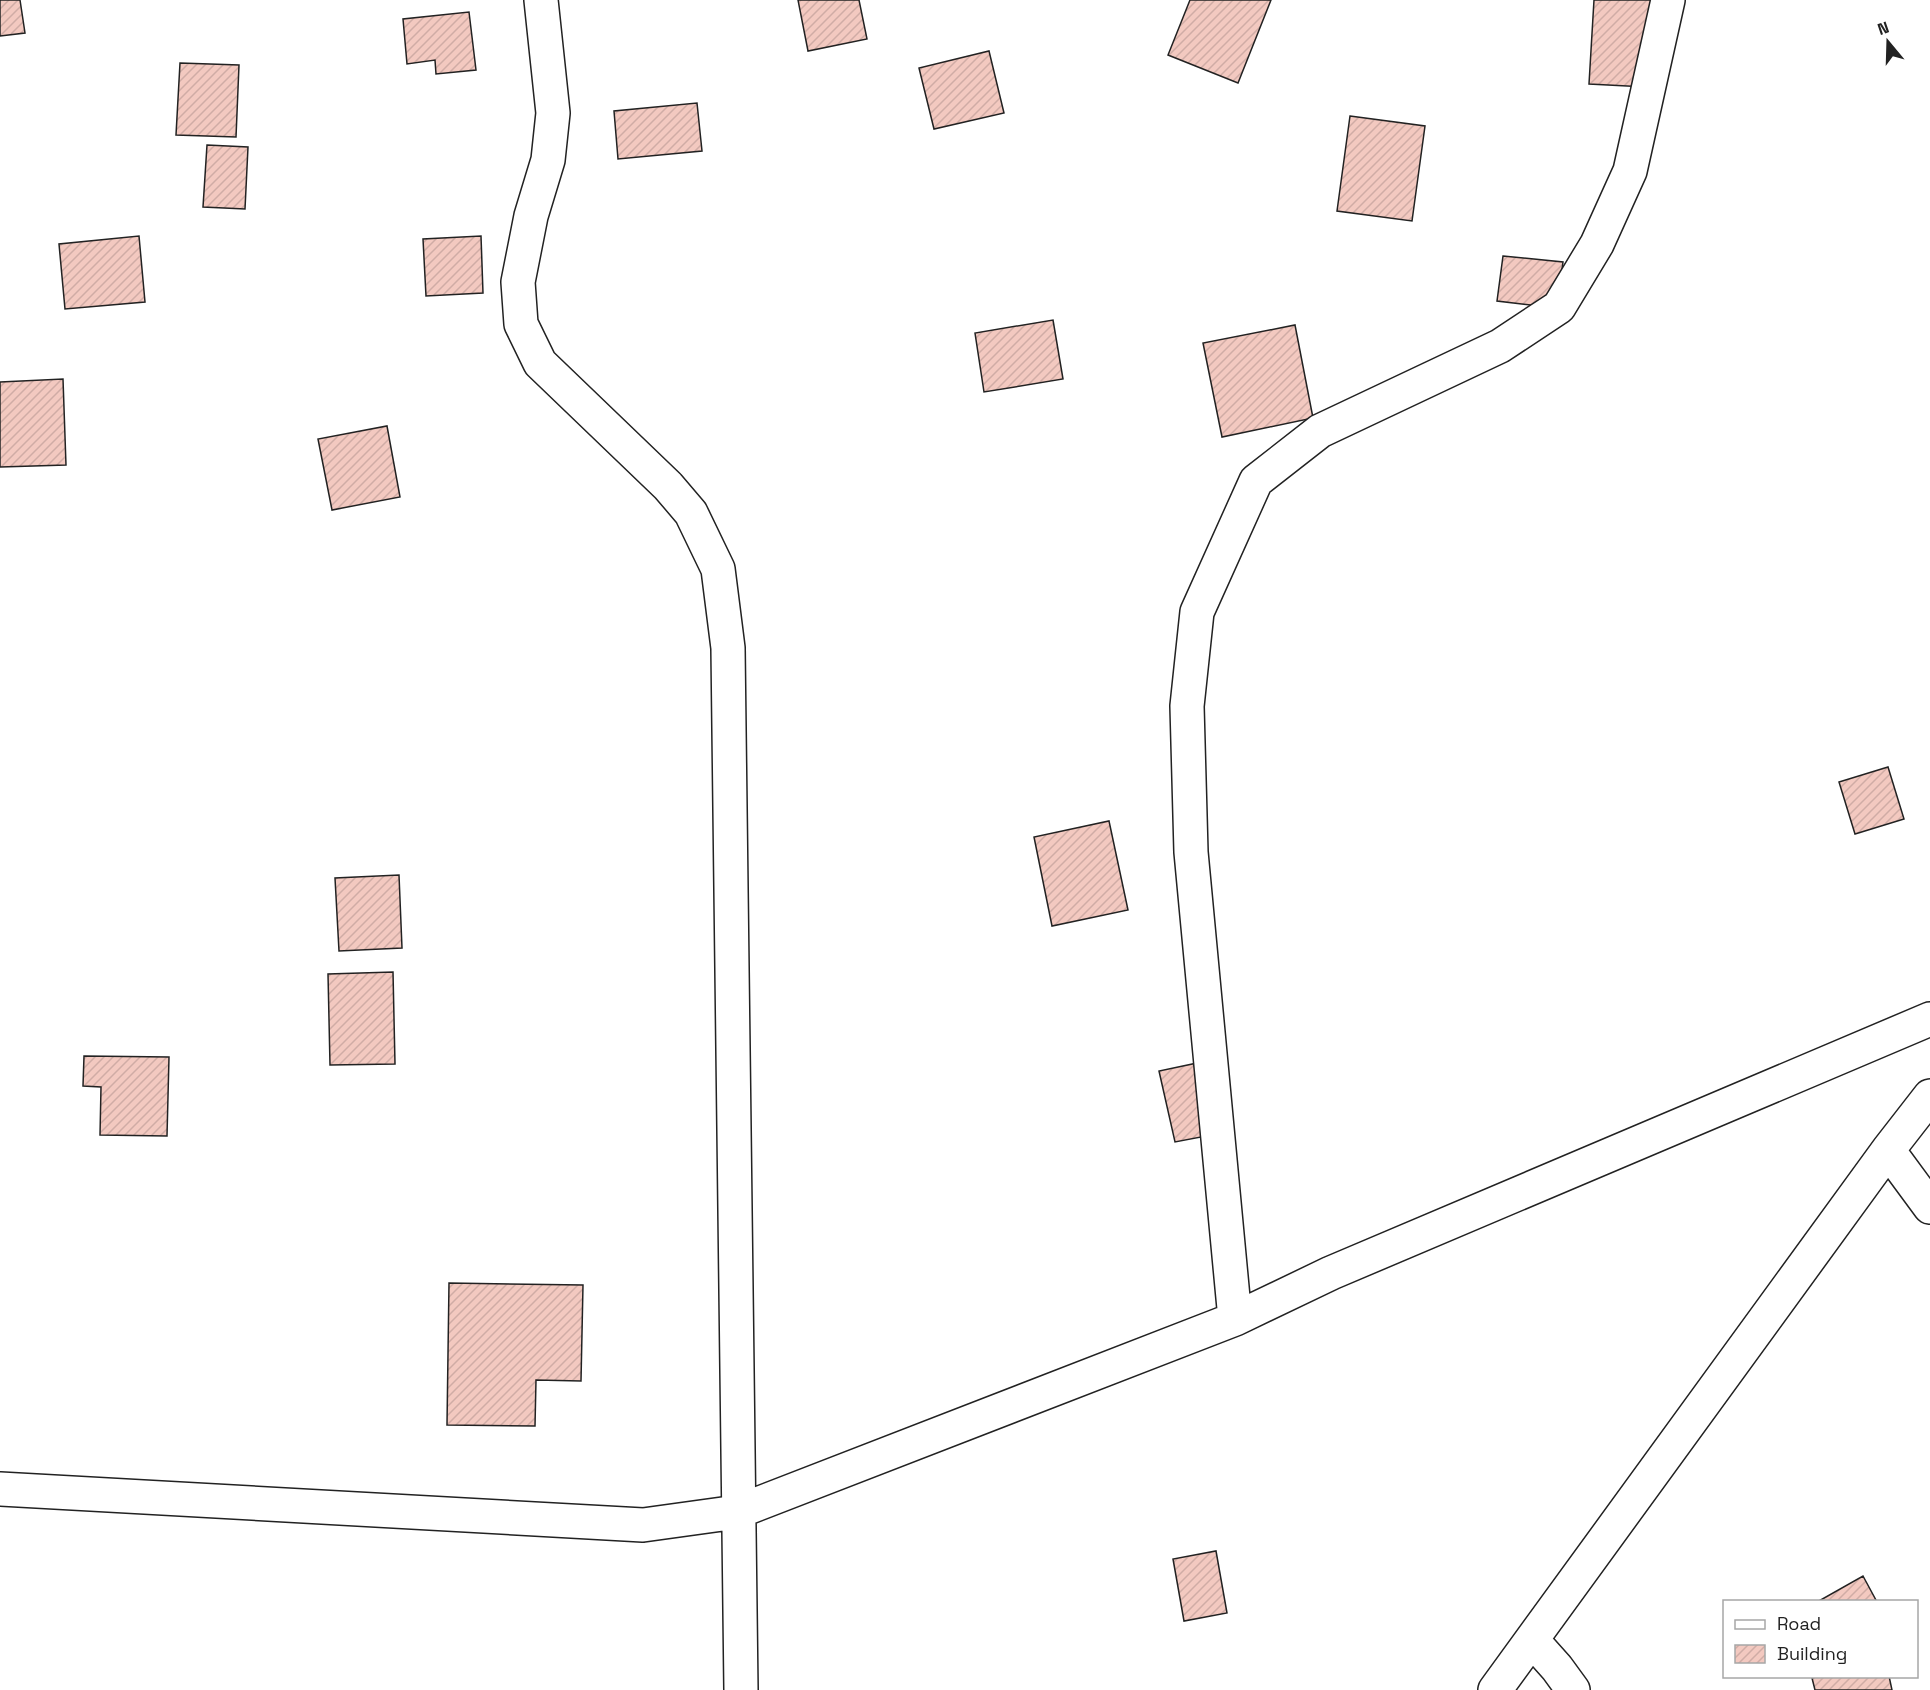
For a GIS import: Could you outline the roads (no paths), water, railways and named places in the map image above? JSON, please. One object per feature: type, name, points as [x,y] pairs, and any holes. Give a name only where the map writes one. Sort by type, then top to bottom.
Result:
[{"type":"street","points":[[541,0],[553,113],[548,160],[531,216],[518,282],[521,324],[540,363],[668,486],[692,513],[718,569],[728,648],[737,1512],[745,1687]]},
{"type":"street","points":[[1235,1318],[1191,852],[1188,706],[1197,612],[1256,481],[1320,431],[1500,346],[1560,307],[1596,244],[1630,171],[1668,0]]},
{"type":"street","points":[[0,1489],[643,1525],[737,1512],[1235,1318],[1330,1273],[1930,1019]]},
{"type":"street","points":[[1495,1690],[1888,1150],[1930,1096]]},
{"type":"street","points":[[1888,1150],[1930,1207]]},
{"type":"street","points":[[1532,1640],[1573,1690]]}]
